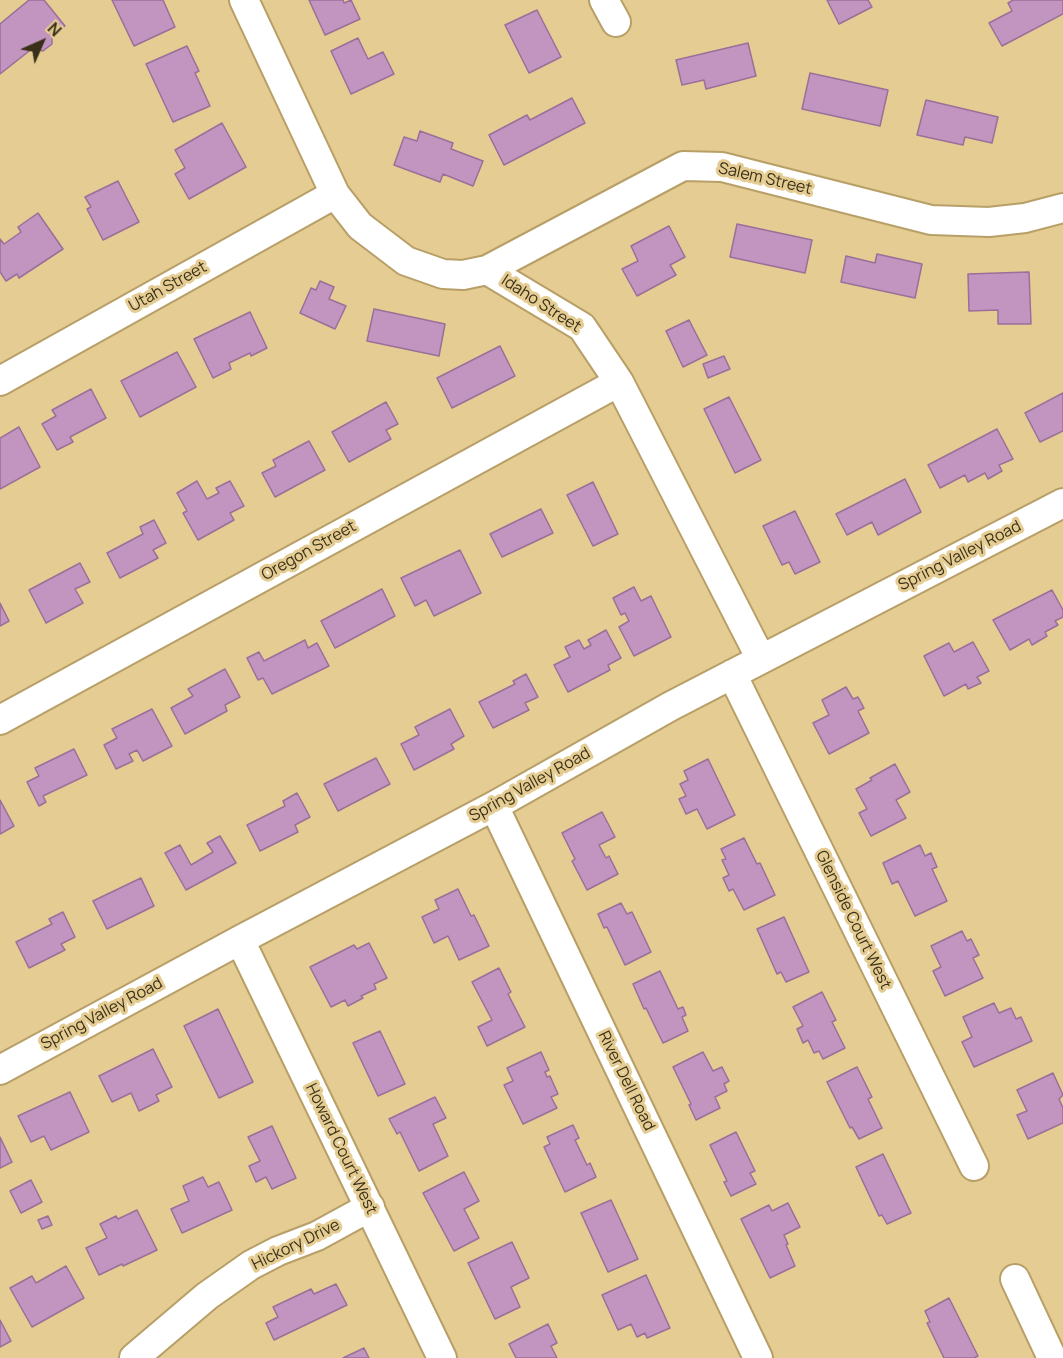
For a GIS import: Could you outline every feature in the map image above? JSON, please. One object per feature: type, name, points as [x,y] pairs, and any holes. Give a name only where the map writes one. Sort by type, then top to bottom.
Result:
[{"type":"street","name":"Idaho Street","points":[[244,0],[335,194],[360,226],[406,261],[443,274],[463,275],[487,270],[582,327],[619,382],[761,659]]},
{"type":"street","name":"Salem Street","points":[[487,270],[683,166],[722,167],[942,221],[989,222],[1025,218],[1063,208]]},
{"type":"street","name":"Utah Street","points":[[0,381],[335,194]]},
{"type":"street","name":"Oregon Street","points":[[0,720],[619,382]]},
{"type":"street","name":"Spring Valley Road","points":[[0,1070],[494,806],[732,674],[1063,503]]},
{"type":"street","name":"Glenside Court West","points":[[732,674],[974,1166]]},
{"type":"street","name":"River Dell Road","points":[[494,806],[758,1358]]},
{"type":"street","name":"Howard Court West","points":[[240,940],[442,1358]]},
{"type":"street","name":"Hickory Drive","points":[[137,1356],[207,1296],[251,1265],[278,1251],[317,1236],[370,1207]]},
{"type":"street","points":[[1015,1279],[1052,1358]]},
{"type":"building","points":[[29,0],[44,0],[65,26],[52,36],[52,44],[43,51],[33,48],[0,74],[0,24]]},
{"type":"building","points":[[112,0],[163,0],[175,27],[134,46]]},
{"type":"building","points":[[309,0],[343,0],[344,3],[351,0],[360,19],[325,35]]},
{"type":"building","points":[[827,0],[868,0],[872,7],[839,24]]},
{"type":"building","points":[[1013,0],[1063,0],[1063,14],[1002,46],[989,23],[1012,11],[1008,3]]},
{"type":"building","points":[[537,10],[561,57],[529,73],[505,25]]},
{"type":"building","points":[[358,38],[368,59],[383,52],[394,74],[351,94],[331,51]]},
{"type":"building","points":[[748,43],[756,76],[706,89],[704,80],[682,85],[676,60]]},
{"type":"building","points":[[187,46],[199,71],[195,73],[210,106],[173,122],[146,64]]},
{"type":"building","points":[[810,73],[888,90],[880,126],[802,109]]},
{"type":"building","points":[[572,98],[585,123],[504,165],[489,135],[527,115],[530,120]]},
{"type":"building","points":[[926,100],[998,117],[992,143],[965,137],[963,145],[917,135]]},
{"type":"building","points":[[222,123],[246,167],[189,199],[175,174],[185,168],[175,150]]},
{"type":"building","points":[[420,131],[453,143],[451,149],[483,161],[473,186],[443,174],[440,182],[394,165],[404,137],[417,141]]},
{"type":"building","points":[[118,181],[139,222],[103,240],[87,209],[91,207],[85,197]]},
{"type":"building","points":[[38,213],[63,249],[19,278],[17,274],[6,281],[0,272],[0,239],[4,244],[21,232],[18,227]]},
{"type":"building","points":[[737,224],[812,240],[805,273],[730,257]]},
{"type":"building","points":[[669,226],[685,257],[670,265],[676,275],[637,296],[622,269],[638,261],[631,246]]},
{"type":"building","points":[[877,254],[922,264],[915,298],[841,282],[846,256],[875,263]]},
{"type":"building","points":[[1029,272],[1031,324],[998,324],[998,310],[969,311],[968,274]]},
{"type":"building","points":[[320,281],[334,287],[329,299],[346,306],[335,329],[300,313],[311,288],[316,290]]},
{"type":"building","points":[[374,309],[445,324],[439,356],[367,341]]},
{"type":"building","points":[[250,312],[267,348],[229,363],[231,369],[213,378],[194,339]]},
{"type":"building","points":[[689,320],[707,355],[683,367],[666,331]]},
{"type":"building","points":[[500,346],[515,376],[452,408],[437,378]]},
{"type":"building","points":[[177,352],[196,387],[140,417],[121,381]]},
{"type":"building","points":[[724,356],[730,369],[708,378],[703,364]]},
{"type":"building","points":[[91,389],[106,418],[70,437],[73,442],[57,450],[42,424],[56,416],[52,410]]},
{"type":"building","points":[[1063,393],[1063,431],[1040,442],[1025,413]]},
{"type":"building","points":[[729,397],[761,460],[735,473],[704,409]]},
{"type":"building","points":[[386,402],[398,424],[386,430],[391,439],[349,462],[332,432]]},
{"type":"building","points":[[19,427],[40,467],[0,489],[0,438]]},
{"type":"building","points":[[997,429],[1013,459],[999,465],[1002,471],[988,479],[985,473],[968,482],[965,475],[940,488],[928,465]]},
{"type":"building","points":[[309,441],[325,470],[275,497],[262,473],[276,466],[273,460]]},
{"type":"building","points":[[905,479],[921,512],[878,535],[872,522],[847,535],[836,514]]},
{"type":"building","points":[[197,481],[207,499],[219,493],[216,488],[230,481],[244,506],[230,513],[234,520],[198,540],[183,513],[187,511],[177,493]]},
{"type":"building","points":[[593,482],[618,534],[593,546],[567,495]]},
{"type":"building","points":[[541,509],[553,533],[502,557],[490,534]]},
{"type":"building","points":[[795,511],[820,562],[795,574],[789,562],[782,565],[763,526]]},
{"type":"building","points":[[154,520],[166,543],[153,550],[158,558],[120,578],[107,553],[143,534],[140,527]]},
{"type":"building","points":[[460,550],[481,593],[434,616],[426,600],[415,606],[401,578]]},
{"type":"building","points":[[80,563],[90,582],[75,589],[83,603],[46,623],[29,590]]},
{"type":"building","points":[[634,587],[641,601],[651,596],[671,637],[634,656],[619,627],[629,621],[625,613],[621,615],[613,598]]},
{"type":"building","points":[[382,589],[395,616],[335,648],[321,621]]},
{"type":"building","points":[[1052,590],[1063,610],[1063,617],[1055,621],[1058,625],[1045,632],[1047,636],[1032,645],[1029,639],[1010,650],[993,620]]},
{"type":"building","points":[[0,603],[9,621],[0,626]]},
{"type":"building","points":[[606,630],[621,658],[608,665],[610,670],[568,692],[554,665],[570,657],[565,647],[579,640],[584,649],[591,645],[588,640]]},
{"type":"building","points":[[305,640],[308,648],[317,643],[329,666],[272,694],[263,678],[258,680],[247,658],[259,652],[264,661]]},
{"type":"building","points":[[973,642],[989,671],[977,677],[981,683],[968,689],[966,684],[944,696],[924,656],[949,643],[954,652]]},
{"type":"building","points":[[225,669],[240,697],[225,705],[227,711],[185,734],[171,708],[193,696],[188,689]]},
{"type":"building","points":[[526,674],[538,697],[525,703],[529,710],[493,728],[479,702],[515,684],[513,681]]},
{"type":"building","points":[[846,687],[853,699],[858,697],[864,708],[858,711],[869,733],[829,754],[813,723],[829,715],[822,700]]},
{"type":"building","points":[[152,709],[172,746],[143,761],[137,750],[129,754],[133,761],[116,769],[104,745],[117,738],[112,729]]},
{"type":"building","points":[[450,709],[464,736],[451,744],[454,749],[414,770],[401,744],[419,735],[415,727]]},
{"type":"building","points":[[74,749],[87,775],[43,796],[46,802],[39,806],[27,782],[39,776],[35,768]]},
{"type":"building","points":[[376,758],[390,784],[338,811],[324,784]]},
{"type":"building","points":[[708,759],[735,815],[707,829],[697,809],[686,814],[679,799],[686,796],[680,784],[688,780],[684,771]]},
{"type":"building","points":[[895,764],[910,792],[896,800],[906,818],[871,836],[859,813],[867,809],[856,789]]},
{"type":"building","points":[[297,793],[310,817],[295,825],[298,832],[260,851],[247,825],[285,806],[283,801]]},
{"type":"building","points":[[0,800],[14,826],[0,834]]},
{"type":"building","points":[[602,812],[615,837],[599,845],[606,858],[609,856],[618,874],[587,890],[572,861],[575,859],[562,833]]},
{"type":"building","points":[[220,836],[236,863],[186,890],[165,853],[180,845],[191,865],[213,852],[207,843]]},
{"type":"building","points":[[744,838],[757,864],[760,863],[775,895],[744,910],[733,889],[729,891],[723,878],[729,875],[722,860],[726,859],[721,849]]},
{"type":"building","points":[[920,845],[925,856],[931,853],[937,867],[932,869],[947,901],[915,916],[898,881],[892,884],[883,863]]},
{"type":"building","points":[[141,878],[154,906],[107,929],[93,901]]},
{"type":"building","points":[[458,889],[489,946],[459,960],[448,936],[434,943],[422,917],[439,909],[435,900]]},
{"type":"building","points":[[621,903],[627,914],[632,912],[651,952],[625,965],[607,927],[604,928],[598,914]]},
{"type":"building","points":[[63,912],[75,937],[61,944],[65,950],[29,968],[16,942],[52,924],[49,919]]},
{"type":"building","points":[[784,917],[809,972],[786,982],[781,972],[777,974],[757,929]]},
{"type":"building","points":[[962,931],[967,941],[971,939],[979,955],[973,958],[983,978],[945,996],[933,971],[941,967],[931,946]]},
{"type":"building","points":[[369,943],[387,978],[374,984],[376,989],[361,996],[363,998],[348,1006],[345,1000],[331,1007],[310,967],[354,945],[357,949]]},
{"type":"building","points":[[499,968],[511,992],[508,994],[525,1027],[487,1046],[478,1027],[492,1020],[472,982]]},
{"type":"building","points":[[660,971],[678,1009],[683,1007],[686,1015],[682,1017],[688,1031],[663,1043],[633,984]]},
{"type":"building","points":[[822,992],[836,1020],[832,1022],[845,1048],[823,1059],[819,1051],[814,1053],[808,1040],[803,1043],[797,1029],[803,1026],[793,1007]]},
{"type":"building","points":[[994,1003],[999,1013],[1011,1008],[1016,1019],[1021,1017],[1032,1041],[974,1067],[962,1042],[972,1037],[963,1017]]},
{"type":"building","points":[[218,1009],[253,1082],[219,1098],[184,1026]]},
{"type":"building","points":[[380,1031],[405,1084],[378,1096],[353,1043]]},
{"type":"building","points":[[153,1049],[172,1087],[156,1095],[159,1101],[139,1111],[131,1093],[112,1102],[99,1076]]},
{"type":"building","points":[[541,1052],[549,1070],[545,1072],[547,1077],[550,1076],[558,1094],[551,1097],[557,1108],[523,1124],[504,1085],[513,1081],[507,1068]]},
{"type":"building","points":[[703,1052],[713,1071],[722,1067],[729,1081],[724,1084],[727,1091],[715,1097],[720,1108],[696,1120],[673,1067]]},
{"type":"building","points":[[857,1067],[872,1097],[868,1099],[882,1128],[859,1139],[852,1127],[850,1128],[827,1082]]},
{"type":"building","points":[[1053,1073],[1063,1095],[1059,1099],[1063,1108],[1063,1123],[1028,1139],[1017,1115],[1027,1111],[1017,1090]]},
{"type":"building","points":[[70,1092],[89,1132],[51,1150],[44,1136],[31,1142],[18,1116]]},
{"type":"building","points":[[435,1097],[446,1118],[433,1124],[448,1156],[419,1171],[400,1132],[397,1134],[389,1119]]},
{"type":"building","points":[[573,1125],[579,1138],[575,1140],[587,1165],[590,1163],[596,1177],[565,1192],[544,1147],[550,1144],[547,1137]]},
{"type":"building","points":[[272,1126],[296,1178],[272,1189],[266,1177],[256,1182],[249,1166],[260,1161],[248,1137]]},
{"type":"building","points":[[736,1132],[755,1171],[750,1173],[756,1184],[731,1196],[724,1182],[727,1181],[710,1145]]},
{"type":"building","points":[[0,1137],[12,1162],[0,1168]]},
{"type":"building","points":[[883,1154],[911,1213],[887,1224],[882,1215],[879,1216],[856,1167]]},
{"type":"building","points":[[464,1172],[479,1201],[464,1209],[479,1238],[454,1251],[423,1193]]},
{"type":"building","points":[[203,1177],[208,1187],[219,1182],[232,1210],[182,1233],[171,1209],[189,1201],[183,1186]]},
{"type":"building","points":[[31,1180],[42,1202],[21,1213],[10,1191]]},
{"type":"building","points":[[611,1200],[638,1259],[608,1272],[581,1213]]},
{"type":"building","points":[[788,1203],[800,1227],[784,1235],[795,1266],[770,1278],[741,1219],[769,1205],[772,1211]]},
{"type":"building","points":[[137,1210],[157,1250],[99,1275],[86,1248],[107,1238],[100,1224],[116,1216],[118,1219]]},
{"type":"building","points":[[48,1216],[52,1225],[42,1229],[38,1220]]},
{"type":"building","points":[[512,1242],[529,1278],[511,1287],[520,1307],[495,1319],[468,1263]]},
{"type":"building","points":[[66,1266],[84,1298],[32,1327],[10,1288],[32,1276],[36,1283]]},
{"type":"building","points":[[646,1275],[670,1328],[647,1338],[645,1333],[637,1337],[631,1324],[618,1330],[602,1295]]},
{"type":"building","points":[[336,1284],[347,1305],[274,1340],[266,1323],[278,1317],[273,1307],[311,1289],[314,1294]]},
{"type":"building","points":[[949,1298],[978,1356],[974,1358],[944,1358],[927,1323],[930,1322],[925,1311]]},
{"type":"building","points":[[0,1320],[11,1341],[0,1347]]},
{"type":"building","points":[[548,1324],[557,1343],[551,1346],[557,1358],[516,1358],[509,1344]]},
{"type":"building","points":[[364,1348],[369,1358],[343,1358]]}]
